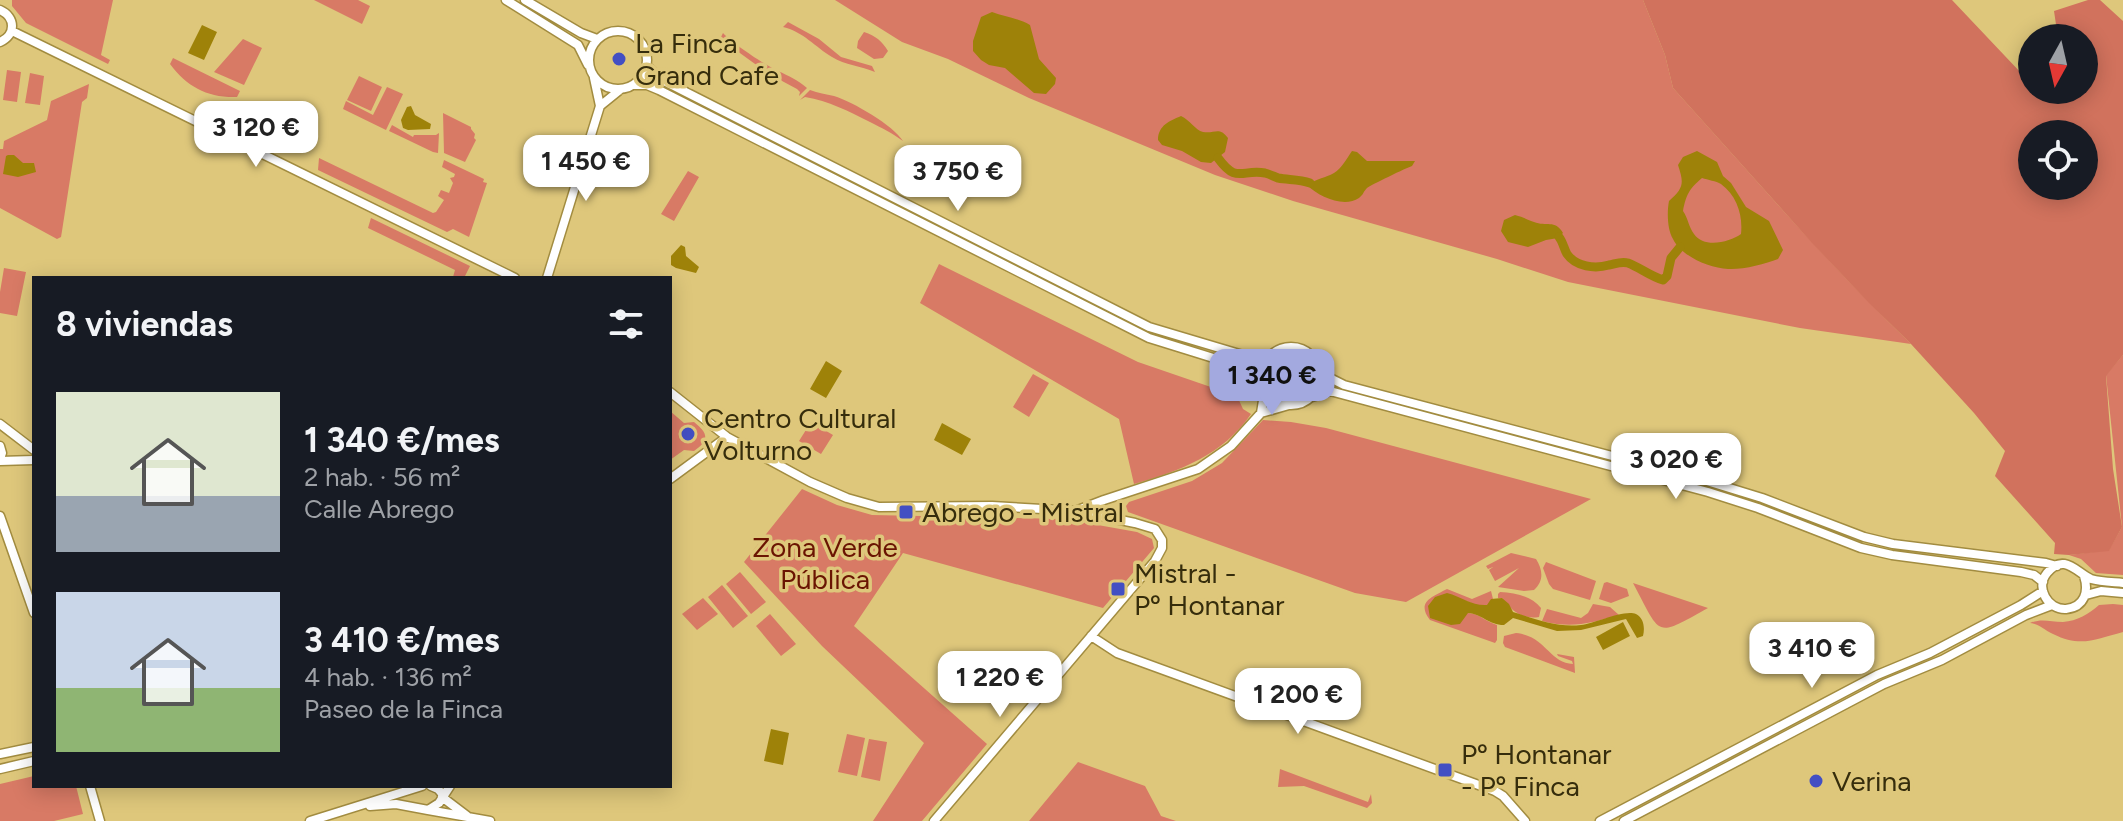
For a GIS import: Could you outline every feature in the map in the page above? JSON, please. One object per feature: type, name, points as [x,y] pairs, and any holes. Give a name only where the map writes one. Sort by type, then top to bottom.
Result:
[{"type":"street","points":[[0,0],[2,11],[10,17],[12,31],[0,42]]},
{"type":"street","points":[[506,0],[578,45],[594,78],[600,106],[548,276]]},
{"type":"street","points":[[525,0],[597,39]]},
{"type":"street","points":[[12,31],[511,276]]},
{"type":"street","points":[[589,67],[589,55],[597,39],[614,31],[632,34],[645,48],[647,66],[642,77],[633,85]]},
{"type":"street","points":[[647,66],[664,81],[1149,327],[1253,358],[1271,355],[1281,349],[1298,348],[1309,353],[1326,376],[1344,385],[1710,482],[1762,498],[1864,537],[1893,544],[2067,565],[2077,568],[2087,585],[2086,595],[2080,604],[2061,609],[2046,599],[2043,586],[2034,575],[1861,548],[1708,492],[1330,391],[1302,403],[1261,413],[1231,446],[1198,469],[1077,511]]},
{"type":"street","points":[[594,78],[604,86],[622,89]]},
{"type":"street","points":[[600,106],[622,89],[633,85],[647,85],[659,90],[1149,338],[1252,370],[1272,398],[1289,405]]},
{"type":"street","points":[[1261,413],[1262,371],[1271,355]]},
{"type":"street","points":[[1312,397],[1320,380],[1320,368]]},
{"type":"street","points":[[672,394],[727,437],[837,495],[867,504],[904,508],[1037,507],[1077,511],[1155,529],[1162,540],[1159,555],[934,821]]},
{"type":"street","points":[[0,424],[32,448]]},
{"type":"street","points":[[672,478],[727,437]]},
{"type":"street","points":[[0,446],[0,460],[32,460]]},
{"type":"street","points":[[0,516],[32,607]]},
{"type":"street","points":[[1600,821],[1877,675],[1930,653],[2021,605],[2043,586],[2048,572],[2057,566]]},
{"type":"street","points":[[2084,576],[2123,583]]},
{"type":"street","points":[[2086,595],[2101,591],[2123,593]]},
{"type":"street","points":[[1624,821],[1884,684],[1930,666],[2034,611],[2052,605]]},
{"type":"street","points":[[1091,636],[1117,653],[1495,791],[1523,820]]},
{"type":"street","points":[[0,754],[32,747]]},
{"type":"street","points":[[0,769],[32,761]]},
{"type":"street","points":[[91,788],[100,821]]},
{"type":"street","points":[[310,821],[416,788]]},
{"type":"street","points":[[420,788],[416,799],[424,809]]},
{"type":"street","points":[[436,788],[472,818]]},
{"type":"street","points":[[424,809],[439,803],[449,788]]},
{"type":"street","points":[[357,807],[396,804],[490,821]]},
{"type":"green space","points":[[12,0],[113,0],[101,55],[110,60],[108,64],[26,23],[12,6]]},
{"type":"green space","points":[[314,0],[358,0],[370,6],[362,24]]},
{"type":"green space","points":[[835,0],[1643,0],[1665,55],[1673,88],[1819,250],[1911,344],[1800,328],[1568,282],[1293,201],[1215,175],[1029,98],[948,59],[902,42]]},
{"type":"green space","points":[[788,22],[819,39],[841,57],[872,66],[875,72],[832,57],[803,36],[783,27]]},
{"type":"green space","points":[[864,32],[886,47],[888,51],[883,58],[874,59],[857,48]]},
{"type":"green space","points":[[723,33],[757,59],[807,88],[799,96],[797,89],[719,41]]},
{"type":"green space","points":[[243,39],[262,48],[244,85],[214,72]]},
{"type":"green space","points":[[173,58],[240,91],[237,97],[217,96],[199,90],[170,64]]},
{"type":"green space","points":[[7,70],[21,72],[17,102],[3,100]]},
{"type":"green space","points":[[30,73],[44,76],[40,105],[25,103]]},
{"type":"green space","points":[[359,76],[382,87],[371,111],[347,100]]},
{"type":"green space","points":[[89,84],[87,98],[82,102],[61,237],[57,239],[0,208],[0,149],[3,149],[4,141],[47,120],[51,101]]},
{"type":"green space","points":[[387,87],[403,94],[386,130],[343,109],[346,101],[373,115]]},
{"type":"green space","points":[[810,90],[834,96],[862,109],[891,128],[903,141],[838,107],[805,97],[800,100]]},
{"type":"green space","points":[[443,113],[471,127],[475,134],[476,140],[465,162],[444,153]]},
{"type":"green space","points":[[392,125],[413,137],[439,133],[438,153],[389,131]]},
{"type":"green space","points":[[319,158],[433,213],[444,200],[438,196],[441,190],[449,193],[453,183],[450,178],[455,174],[442,167],[444,160],[487,183],[469,237],[453,229],[447,232],[318,170]]},
{"type":"green space","points":[[688,171],[699,177],[674,221],[661,214]]},
{"type":"green space","points":[[371,218],[470,266],[465,276],[453,276],[455,270],[368,228]]},
{"type":"green space","points":[[939,264],[1138,362],[1237,396],[1243,409],[1251,414],[1227,440],[1199,460],[1134,484],[1119,419],[920,303]]},
{"type":"green space","points":[[4,268],[26,272],[17,316],[0,313]]},
{"type":"green space","points":[[2123,355],[2123,575],[2096,573],[2081,559],[2069,555],[2109,550],[2122,527],[2106,375]]},
{"type":"green space","points":[[1033,374],[1049,383],[1029,417],[1013,407]]},
{"type":"green space","name":"Centro Cultural Volturno","points":[[672,413],[684,423],[694,422],[705,434],[705,440],[694,451],[684,450],[672,459]]},
{"type":"green space","points":[[1263,420],[1326,428],[1591,499],[1406,602],[1355,593],[1128,512],[1126,506],[1129,502],[1192,481],[1222,463]]},
{"type":"green space","points":[[811,422],[833,435],[821,454],[799,441]]},
{"type":"green space","name":"Zona Verde Pública","points":[[802,489],[837,505],[872,515],[1064,519],[1137,532],[1152,539],[1154,548],[1103,608],[903,553],[854,626],[987,744],[922,821],[873,821],[924,743],[822,646],[744,562]]},
{"type":"green space","points":[[1511,553],[1536,559],[1541,575],[1540,583],[1534,590],[1498,587],[1519,568],[1495,581],[1489,570],[1493,567],[1488,569],[1486,566]]},
{"type":"green space","points":[[1546,562],[1596,581],[1590,600],[1553,589],[1543,568]]},
{"type":"green space","points":[[740,572],[766,602],[751,614],[726,584]]},
{"type":"green space","points":[[1607,582],[1627,589],[1629,596],[1611,603],[1599,599]]},
{"type":"green space","points":[[1633,583],[1708,608],[1678,624],[1661,627],[1649,614]]},
{"type":"green space","points":[[722,585],[748,616],[733,628],[708,597]]},
{"type":"green space","points":[[1447,589],[1472,599],[1491,591],[1493,599],[1488,605],[1476,606],[1467,601],[1468,613],[1497,625],[1495,643],[1430,620],[1425,604]]},
{"type":"green space","points":[[1500,592],[1517,594],[1533,601],[1541,608],[1539,617],[1518,613],[1498,598]]},
{"type":"green space","points":[[703,598],[718,614],[697,630],[682,614]]},
{"type":"green space","points":[[1593,604],[1610,607],[1619,615],[1572,625],[1542,621],[1547,609],[1581,618]]},
{"type":"green space","points":[[2099,605],[2123,605],[2123,632],[2096,639],[2072,641],[2030,623],[2068,621]]},
{"type":"green space","points":[[770,614],[796,644],[781,656],[756,626]]},
{"type":"green space","points":[[1516,633],[1534,639],[1565,663],[1573,664],[1557,654],[1574,657],[1575,673],[1505,647],[1504,636]]},
{"type":"green space","points":[[847,734],[865,738],[857,776],[838,772]]},
{"type":"green space","points":[[869,739],[887,742],[880,781],[861,777]]},
{"type":"green space","points":[[1078,762],[1145,786],[1161,816],[1176,821],[1029,821]]},
{"type":"green space","points":[[1280,769],[1368,802],[1371,794],[1372,803],[1367,808],[1304,786],[1278,787]]},
{"type":"green space","points":[[32,776],[32,788],[76,788],[83,814],[54,821],[0,821],[0,784]]},
{"type":"shaded area","points":[[1643,0],[1952,0],[2018,70],[2018,104],[2098,104],[2098,24],[2056,24],[2054,11],[2088,0],[2100,0],[2123,21],[2123,355],[2106,376],[2113,469],[2122,527],[2109,551],[2054,554],[2055,543],[1995,476],[2005,451],[1974,413],[1812,243],[1673,88],[1665,55]]},
{"type":"shaded area","points":[[992,12],[1030,25],[1039,59],[1056,78],[1046,94],[1034,93],[1005,68],[989,65],[973,51],[981,17]]},
{"type":"shaded area","points":[[202,25],[217,32],[204,60],[188,53]]},
{"type":"shaded area","points":[[411,106],[415,115],[431,124],[430,129],[403,128],[401,120],[407,107]]},
{"type":"shaded area","points":[[1181,116],[1200,131],[1225,134],[1228,138],[1225,152],[1211,163],[1201,162],[1182,151],[1162,145],[1158,140],[1160,131],[1165,124]]},
{"type":"shaded area","points":[[1352,151],[1367,161],[1415,161],[1412,166],[1367,188],[1361,197],[1353,201],[1332,200],[1307,185],[1337,171]]},
{"type":"shaded area","points":[[1697,151],[1717,162],[1723,176],[1746,207],[1769,221],[1783,250],[1778,259],[1747,268],[1721,268],[1704,264],[1682,251],[1673,239],[1668,210],[1669,201],[1681,185],[1678,165],[1683,157]],"holes":[[[1702,178],[1721,184],[1735,200],[1740,213],[1741,234],[1710,243],[1698,239],[1692,232],[1683,211],[1684,205],[1691,189]]]},
{"type":"shaded area","points":[[8,155],[14,155],[23,163],[34,163],[36,172],[18,177],[3,174]]},
{"type":"shaded area","points":[[1515,215],[1553,225],[1563,233],[1558,238],[1528,247],[1508,242],[1501,231],[1504,220]]},
{"type":"shaded area","points":[[681,245],[685,247],[686,256],[699,267],[696,273],[671,265],[671,256]]},
{"type":"shaded area","points":[[826,361],[842,371],[826,398],[810,389]]},
{"type":"shaded area","points":[[942,423],[971,439],[962,455],[934,440]]},
{"type":"shaded area","points":[[1447,593],[1482,605],[1487,605],[1491,599],[1502,598],[1513,612],[1564,625],[1581,625],[1624,613],[1636,614],[1643,624],[1643,636],[1637,638],[1626,619],[1581,630],[1557,631],[1513,618],[1499,625],[1468,613],[1460,624],[1451,625],[1430,618],[1428,606],[1435,597]]},
{"type":"shaded area","points":[[1623,622],[1630,636],[1603,650],[1596,637]]},
{"type":"shaded area","points":[[771,729],[789,733],[783,765],[764,761]]},
{"type":"waterway","points":[[1218,158],[1235,173],[1265,173],[1310,183]]},
{"type":"waterway","points":[[1559,237],[1567,254],[1581,264],[1598,267],[1625,262],[1663,280],[1671,258],[1680,247]]},
{"type":"place","name":"La Finca Grand Cafe","points":[[619,59]]},
{"type":"place","name":"Centro Cultural Volturno","points":[[688,434]]},
{"type":"place","name":"Abrego - Mistral","points":[[906,512]]},
{"type":"place","name":"Mistral - Pº Hontanar","points":[[1118,589]]},
{"type":"place","name":"Pº Hontanar - Pº Finca","points":[[1445,770]]},
{"type":"place","name":"Verina","points":[[1816,781]]}]
